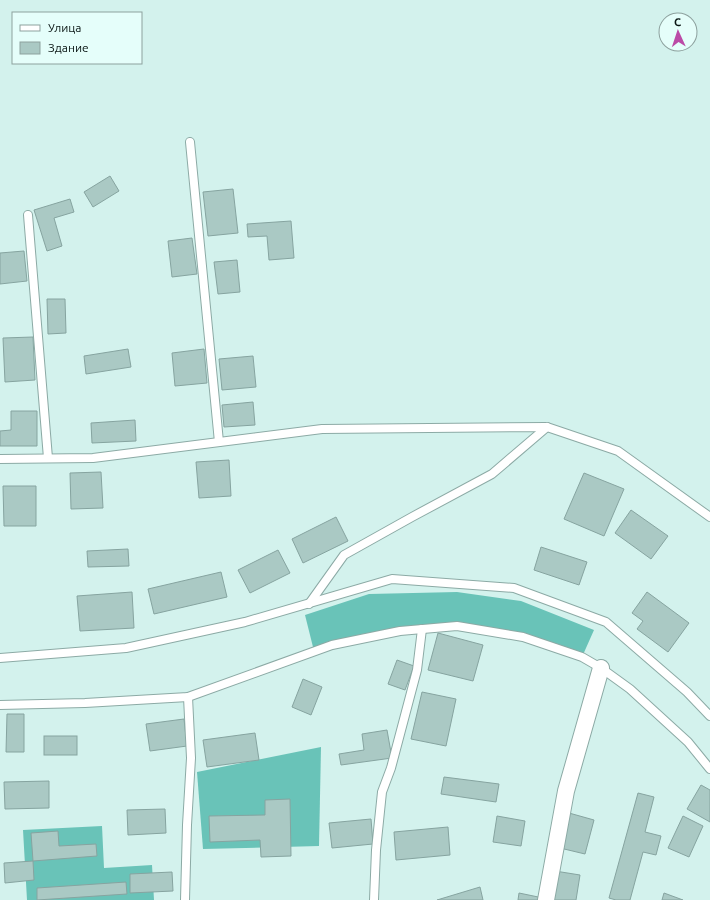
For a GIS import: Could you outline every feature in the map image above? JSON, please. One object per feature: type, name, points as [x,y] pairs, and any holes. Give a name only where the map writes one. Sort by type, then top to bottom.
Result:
[{"type":"street","points":[[546,900],[566,791],[601,668]]},
{"type":"lane","points":[[190,142],[219,442]]},
{"type":"lane","points":[[28,215],[48,458]]},
{"type":"lane","points":[[309,604],[344,556],[492,474],[547,427]]},
{"type":"lane","points":[[0,459],[93,458],[322,430],[547,427],[618,451],[710,517]]},
{"type":"lane","points":[[0,658],[126,648],[245,622],[392,579],[514,588],[606,622],[687,692],[710,716]]},
{"type":"lane","points":[[0,705],[85,703],[188,697],[332,645],[400,631],[457,626],[523,637],[582,657],[601,668],[630,689],[688,742],[710,769]]},
{"type":"lane","points":[[374,900],[376,850],[382,792],[391,768],[417,670],[422,629]]},
{"type":"lane","points":[[185,900],[191,758],[188,697]]},
{"type":"shaded area","points":[[457,592],[521,601],[594,630],[582,657],[523,637],[457,626],[400,631],[314,651],[305,615],[369,594]]},
{"type":"shaded area","points":[[321,747],[319,846],[203,849],[197,772]]},
{"type":"shaded area","points":[[102,826],[104,868],[152,865],[154,900],[27,900],[23,830]]},
{"type":"building","points":[[110,176],[119,191],[93,207],[84,192]]},
{"type":"building","points":[[233,189],[238,233],[208,236],[203,192]]},
{"type":"building","points":[[70,199],[74,212],[54,218],[62,246],[47,251],[34,210]]},
{"type":"building","points":[[291,221],[294,258],[269,260],[267,236],[248,237],[247,224]]},
{"type":"building","points":[[192,238],[197,274],[172,277],[168,241]]},
{"type":"building","points":[[24,251],[27,281],[0,284],[0,253]]},
{"type":"building","points":[[237,260],[240,292],[218,294],[214,262]]},
{"type":"building","points":[[47,299],[65,299],[66,333],[48,334]]},
{"type":"building","points":[[33,337],[35,380],[5,382],[3,338]]},
{"type":"building","points":[[128,349],[131,367],[86,374],[84,356]]},
{"type":"building","points":[[204,349],[207,383],[175,386],[172,353]]},
{"type":"building","points":[[253,356],[256,387],[222,390],[219,359]]},
{"type":"building","points":[[253,402],[255,425],[224,427],[222,405]]},
{"type":"building","points":[[11,411],[37,411],[37,446],[0,446],[0,431],[11,430]]},
{"type":"building","points":[[135,420],[136,441],[92,443],[91,423]]},
{"type":"building","points":[[229,460],[231,496],[199,498],[196,462]]},
{"type":"building","points":[[101,472],[103,508],[71,509],[70,473]]},
{"type":"building","points":[[584,473],[624,489],[604,536],[564,519]]},
{"type":"building","points":[[3,486],[36,486],[36,526],[4,526]]},
{"type":"building","points":[[631,510],[668,536],[651,559],[615,533]]},
{"type":"building","points":[[336,517],[348,541],[303,563],[292,539]]},
{"type":"building","points":[[541,547],[587,562],[579,585],[534,570]]},
{"type":"building","points":[[128,549],[129,566],[88,567],[87,551]]},
{"type":"building","points":[[278,550],[290,573],[250,593],[238,570]]},
{"type":"building","points":[[221,572],[227,597],[154,614],[148,589]]},
{"type":"building","points":[[132,592],[134,628],[80,631],[77,596]]},
{"type":"building","points":[[647,592],[689,623],[668,652],[637,629],[643,621],[632,613]]},
{"type":"building","points":[[438,633],[483,645],[473,681],[428,670]]},
{"type":"building","points":[[397,660],[414,666],[405,690],[388,684]]},
{"type":"building","points":[[303,679],[322,687],[311,715],[292,707]]},
{"type":"building","points":[[422,692],[456,699],[446,746],[411,739]]},
{"type":"building","points":[[7,714],[24,714],[24,752],[6,752]]},
{"type":"building","points":[[184,719],[187,746],[150,751],[146,724]]},
{"type":"building","points":[[387,730],[392,758],[341,765],[339,754],[364,750],[362,734]]},
{"type":"building","points":[[255,733],[259,760],[207,767],[203,740]]},
{"type":"building","points":[[44,736],[77,736],[77,755],[44,755]]},
{"type":"building","points":[[444,777],[499,784],[496,802],[441,794]]},
{"type":"building","points":[[49,781],[49,808],[5,809],[4,782]]},
{"type":"building","points":[[701,785],[710,790],[710,822],[687,809]]},
{"type":"building","points":[[638,793],[654,797],[645,832],[661,836],[656,855],[643,852],[630,900],[616,900],[609,898]]},
{"type":"building","points":[[290,799],[291,856],[261,857],[260,840],[210,842],[209,816],[265,815],[265,800]]},
{"type":"building","points":[[165,809],[166,833],[128,835],[127,810]]},
{"type":"building","points":[[569,813],[594,820],[585,854],[560,848]]},
{"type":"building","points":[[497,816],[525,821],[521,846],[493,842]]},
{"type":"building","points":[[683,816],[703,826],[689,857],[668,848]]},
{"type":"building","points":[[371,819],[373,844],[332,848],[329,823]]},
{"type":"building","points":[[448,827],[450,855],[396,860],[394,832]]},
{"type":"building","points":[[58,831],[59,846],[96,844],[97,856],[33,861],[31,833]]},
{"type":"building","points":[[33,861],[34,880],[5,883],[4,863]]},
{"type":"building","points":[[555,871],[580,875],[576,900],[551,900]]},
{"type":"building","points":[[172,872],[173,891],[130,893],[130,874]]},
{"type":"building","points":[[126,882],[127,894],[37,900],[37,888]]},
{"type":"building","points":[[480,887],[483,900],[437,900]]},
{"type":"building","points":[[519,893],[543,898],[543,900],[518,900]]},
{"type":"building","points":[[664,893],[683,900],[662,900]]}]
